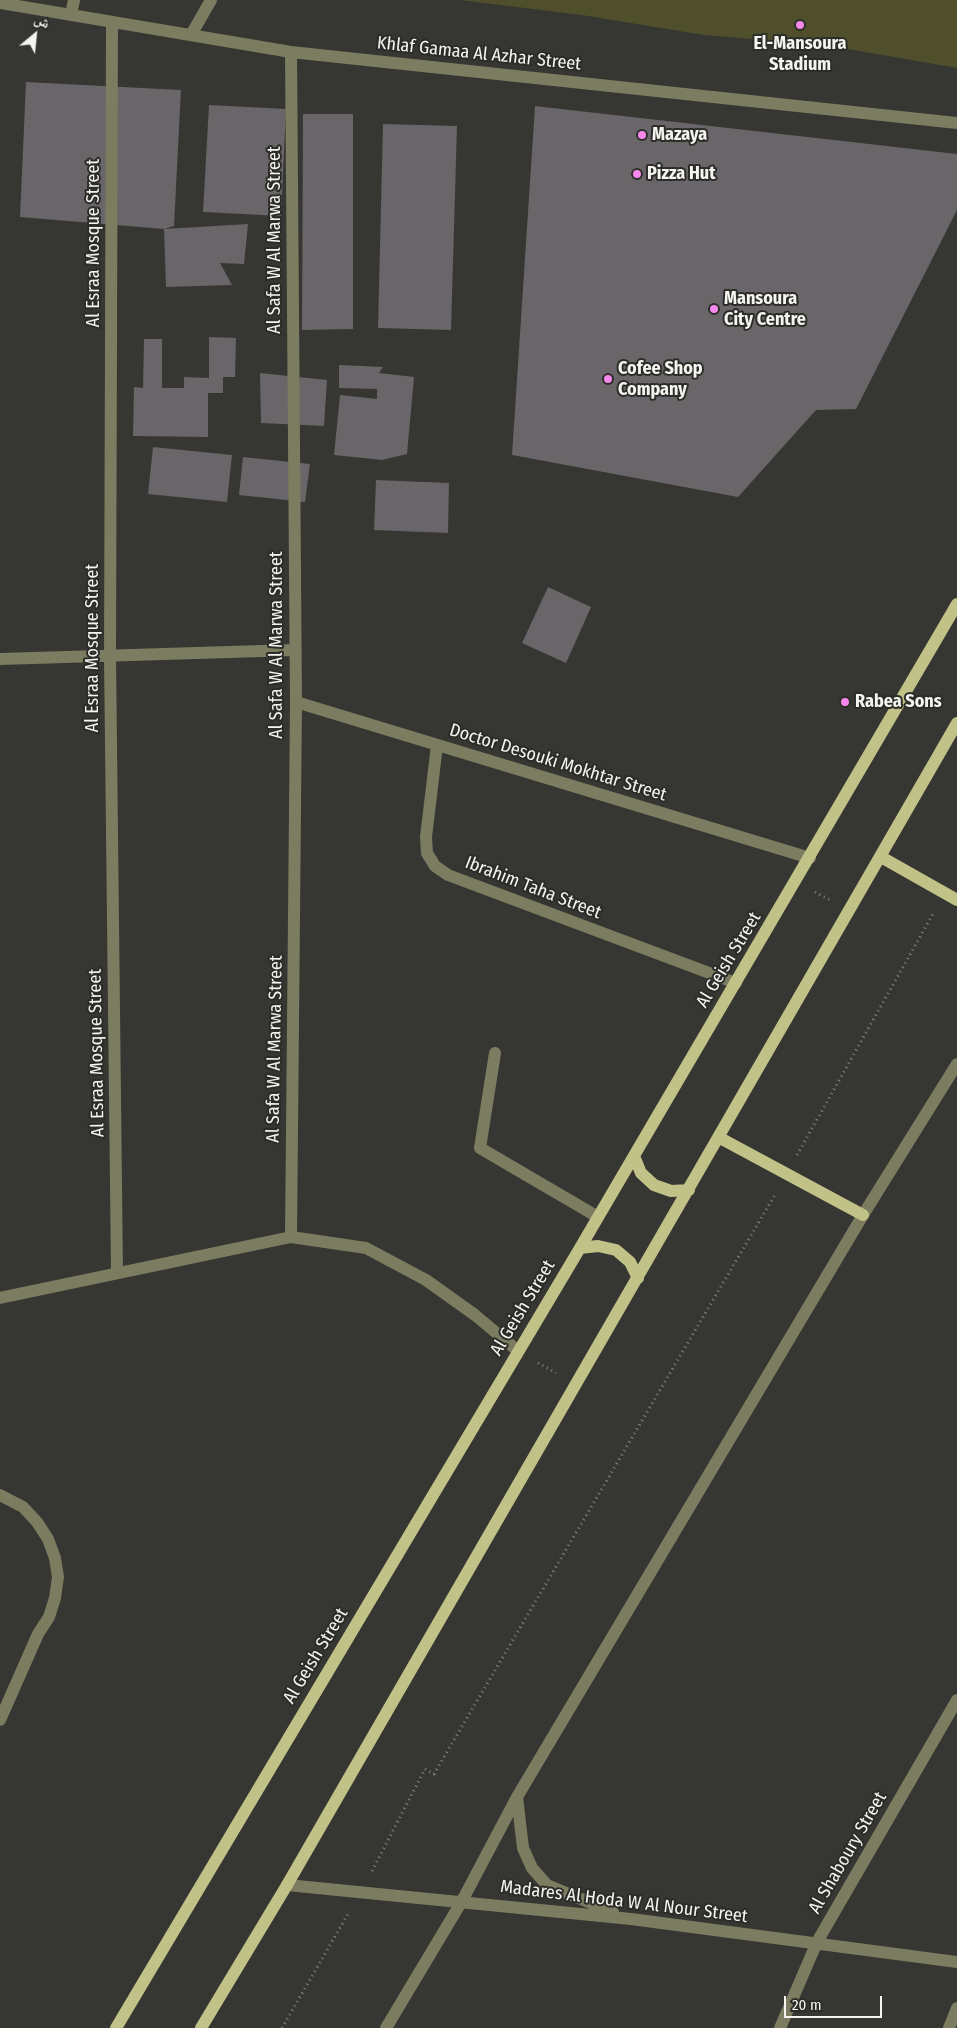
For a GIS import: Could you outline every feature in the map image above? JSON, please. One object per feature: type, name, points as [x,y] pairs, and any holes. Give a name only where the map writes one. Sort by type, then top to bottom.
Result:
[{"type":"main road","name":"Al Geish Street","points":[[116,2028],[580,1248],[796,882],[957,604]]},
{"type":"main road","points":[[201,2028],[287,1885],[720,1138],[957,723]]},
{"type":"main road","points":[[880,856],[957,900]]},
{"type":"main road","points":[[720,1138],[863,1215]]},
{"type":"main road","points":[[634,1156],[641,1172],[654,1185],[671,1191],[689,1190]]},
{"type":"main road","points":[[580,1248],[598,1246],[616,1250],[630,1262],[638,1278]]},
{"type":"street","points":[[71,15],[74,0]]},
{"type":"street","points":[[191,35],[211,0]]},
{"type":"street","name":"Khlaf Gamaa Al Azhar Street","points":[[0,3],[291,52],[957,123]]},
{"type":"street","name":"Al Esraa Mosque Street","points":[[112,22],[110,656],[117,1273]]},
{"type":"street","name":"Al Safa W Al Marwa Street","points":[[291,52],[296,702],[291,1237]]},
{"type":"street","points":[[0,659],[295,650]]},
{"type":"street","name":"Doctor Desouki Mokhtar Street","points":[[296,702],[810,858]]},
{"type":"street","name":"Ibrahim Taha Street","points":[[438,745],[426,837],[427,853],[435,866],[448,875],[736,983]]},
{"type":"street","points":[[495,1053],[480,1148],[598,1216]]},
{"type":"street","points":[[386,2028],[462,1901],[517,1797],[863,1215],[957,1064]]},
{"type":"street","points":[[0,1298],[291,1237],[366,1248],[426,1280],[475,1315],[518,1351]]},
{"type":"street","points":[[0,1495],[22,1507],[37,1522],[50,1545],[58,1578],[55,1598],[49,1617],[38,1634],[0,1720]]},
{"type":"street","name":"Al Shaboury Street","points":[[780,2028],[817,1942],[957,1700]]},
{"type":"street","points":[[517,1797],[523,1848],[532,1868],[547,1885],[567,1895],[631,1919]]},
{"type":"street","name":"Madares Al Hoda W Al Nour Street","points":[[287,1885],[631,1919],[817,1942],[957,1962]]},
{"type":"street","points":[[949,2028],[957,2008]]},
{"type":"path","points":[[796,882],[850,911]]},
{"type":"path","points":[[282,2028],[362,1891],[425,1769],[434,1774],[787,1174],[945,893]]},
{"type":"path","points":[[518,1351],[576,1385]]},
{"type":"green space","name":"El-Mansoura Stadium","points":[[460,0],[957,0],[957,68],[825,45],[704,35],[582,15]]},
{"type":"building","points":[[26,82],[181,90],[174,226],[164,229],[20,217]]},
{"type":"building","points":[[209,105],[286,109],[281,216],[203,212]]},
{"type":"building","name":"Mansoura City Centre","points":[[535,106],[957,154],[957,210],[856,409],[816,410],[738,497],[512,455]]},
{"type":"building","points":[[303,114],[353,114],[353,329],[302,330]]},
{"type":"building","points":[[383,124],[457,126],[451,330],[378,328]]},
{"type":"building","points":[[248,224],[244,264],[220,263],[232,285],[166,287],[164,229]]},
{"type":"building","points":[[209,337],[236,338],[235,377],[223,377],[223,393],[208,393],[208,437],[133,436],[134,387],[143,388],[144,339],[162,339],[162,388],[184,388],[184,377],[209,378]]},
{"type":"building","points":[[339,365],[383,367],[379,373],[414,377],[407,454],[382,460],[334,455],[340,395],[377,399],[377,389],[339,388]]},
{"type":"building","points":[[260,373],[327,380],[324,426],[261,423]]},
{"type":"building","points":[[153,447],[232,455],[227,502],[148,494]]},
{"type":"building","points":[[243,457],[310,464],[305,502],[239,495]]},
{"type":"building","points":[[376,480],[449,483],[448,533],[374,530]]},
{"type":"building","points":[[548,587],[591,607],[566,663],[522,643]]},
{"type":"place","name":"El-Mansoura Stadium","points":[[800,25]]},
{"type":"place","name":"Mazaya","points":[[642,135]]},
{"type":"place","name":"Pizza Hut","points":[[637,174]]},
{"type":"place","name":"Mansoura City Centre","points":[[714,309]]},
{"type":"place","name":"Cofee Shop Company","points":[[608,379]]},
{"type":"place","name":"Rabea Sons","points":[[845,702]]}]
